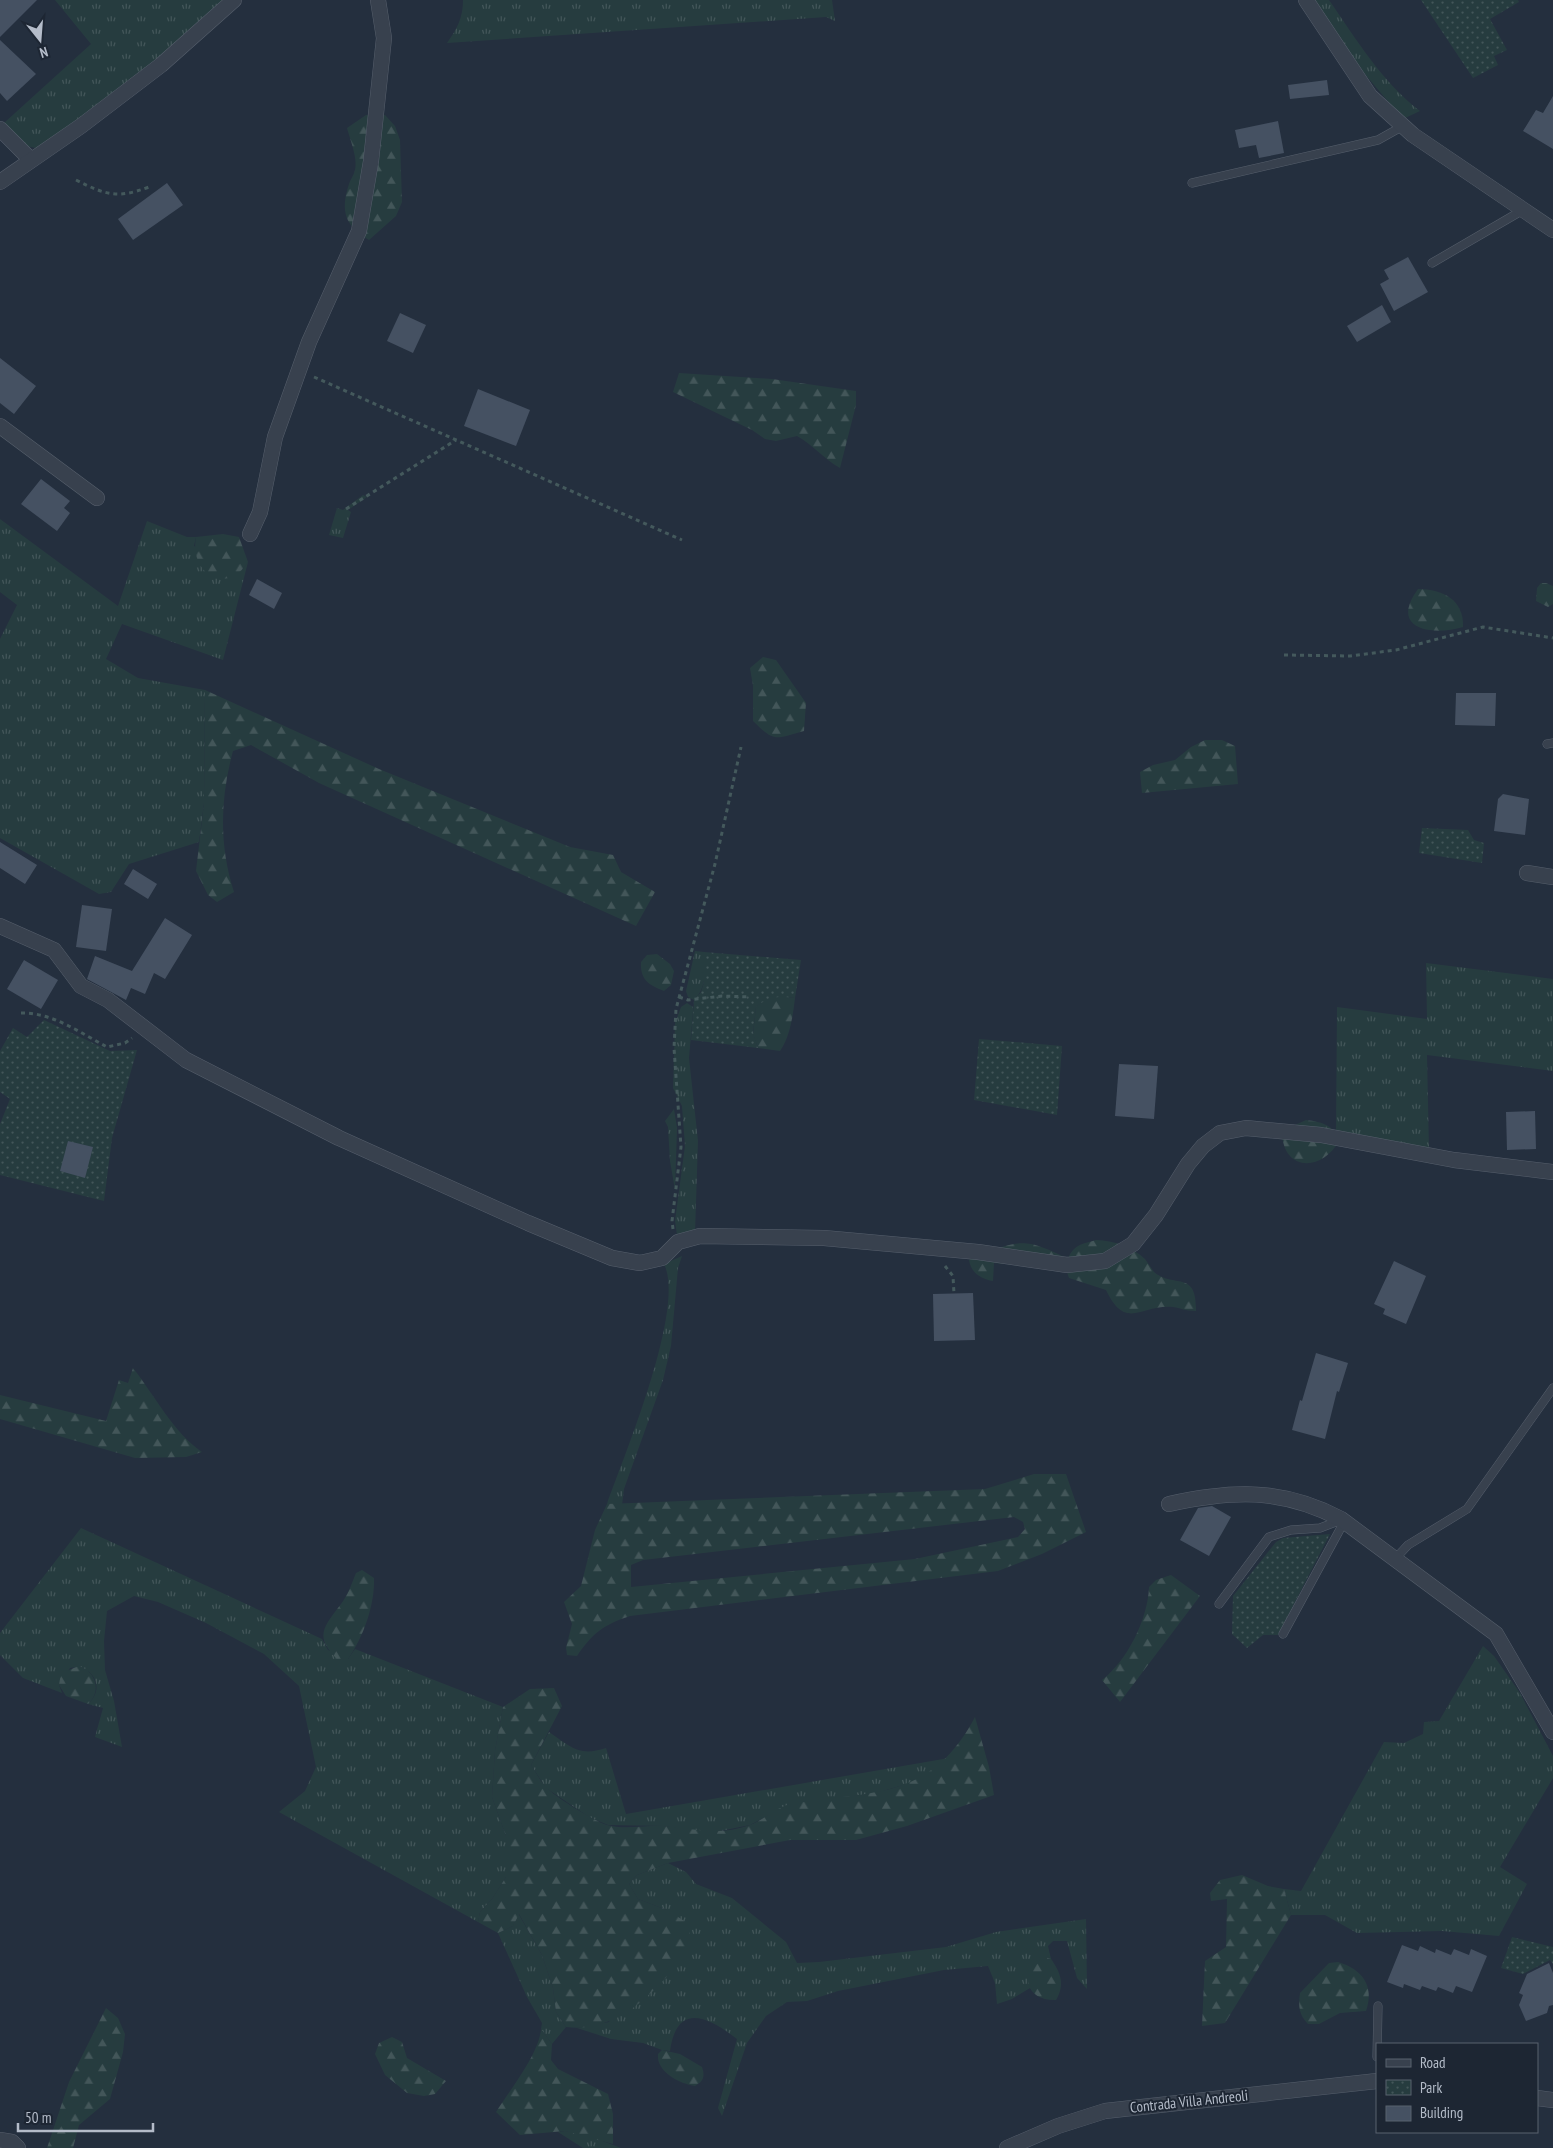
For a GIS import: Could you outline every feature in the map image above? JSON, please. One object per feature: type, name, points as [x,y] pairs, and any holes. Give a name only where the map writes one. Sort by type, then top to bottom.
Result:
[{"type":"street","points":[[0,182],[30,159],[82,126],[161,65],[234,0]]},
{"type":"street","points":[[250,534],[260,512],[275,437],[302,367],[309,342],[359,231],[371,161],[384,38],[378,0]]},
{"type":"street","points":[[1306,0],[1370,96],[1403,126],[1553,230]]},
{"type":"street","points":[[0,129],[30,159]]},
{"type":"street","points":[[0,426],[96,498]]},
{"type":"street","points":[[1527,874],[1553,877]]},
{"type":"street","points":[[0,926],[54,950],[81,986],[108,1000],[186,1060],[339,1138],[528,1224],[612,1258],[640,1263],[662,1258],[676,1244],[700,1236],[824,1238],[978,1252],[1067,1265],[1105,1261],[1134,1244],[1156,1215],[1188,1164],[1203,1146],[1220,1134],[1246,1128],[1322,1135],[1454,1160],[1553,1172]]},
{"type":"street","points":[[1169,1504],[1204,1497],[1235,1494],[1276,1496],[1315,1505],[1343,1521],[1496,1634],[1553,1732]]},
{"type":"street","name":"Contrada Villa Andreoli","points":[[1008,2148],[1058,2126],[1105,2111],[1376,2081]]},
{"type":"street","points":[[1538,2098],[1553,2100]]},
{"type":"street","points":[[0,2140],[12,2142],[18,2148]]},
{"type":"lane","points":[[1192,183],[1378,140],[1403,126]]},
{"type":"lane","points":[[1432,264],[1523,210]]},
{"type":"lane","points":[[1395,1559],[1408,1545],[1467,1509],[1553,1388]]},
{"type":"lane","points":[[1219,1604],[1269,1537],[1291,1530],[1320,1528],[1343,1521]]},
{"type":"lane","points":[[1283,1634],[1343,1521]]},
{"type":"lane","points":[[1377,2043],[1378,2006]]},
{"type":"path","points":[[76,180],[109,195],[122,195],[149,187]]},
{"type":"path","points":[[302,367],[307,374],[682,540]]},
{"type":"path","points":[[346,509],[456,440]]},
{"type":"path","points":[[1284,655],[1350,656],[1396,650],[1482,627],[1553,638]]},
{"type":"path","points":[[676,1244],[672,1222],[681,1147],[674,1048],[676,1009],[715,864],[740,747]]},
{"type":"path","points":[[679,997],[688,1000],[722,996],[750,997]]},
{"type":"path","points":[[21,1013],[32,1013],[60,1022],[107,1047],[125,1043],[132,1038],[141,1026]]},
{"type":"path","points":[[942,1264],[953,1276],[954,1294]]},
{"type":"green space","points":[[55,0],[224,0],[226,2],[125,85],[40,149],[22,145],[4,123],[91,44]]},
{"type":"green space","points":[[463,0],[832,0],[835,21],[826,17],[447,43],[459,23]]},
{"type":"green space","points":[[1312,0],[1329,0],[1382,73],[1406,100],[1420,111],[1403,119],[1352,59]]},
{"type":"green space","points":[[1421,0],[1518,0],[1519,2],[1490,19],[1507,50],[1494,56],[1498,65],[1473,78]]},
{"type":"green space","points":[[366,115],[385,115],[395,126],[400,140],[402,202],[396,216],[369,240],[354,229],[345,210],[346,194],[356,165],[347,128]]},
{"type":"green space","points":[[679,373],[772,379],[856,391],[856,405],[840,468],[797,436],[776,441],[765,439],[752,430],[673,392]]},
{"type":"green space","points":[[363,495],[367,497],[348,510],[351,512],[343,538],[329,535],[337,508],[343,510]]},
{"type":"green space","points":[[0,519],[118,606],[147,521],[187,537],[196,537],[194,546],[242,570],[248,562],[223,660],[122,624],[106,659],[138,678],[205,690],[204,803],[199,842],[129,864],[111,892],[99,894],[0,838],[0,639],[17,605],[0,592]]},
{"type":"green space","points":[[223,534],[239,537],[248,562],[239,572],[229,578],[220,579],[211,576],[203,570],[195,550],[196,537]]},
{"type":"green space","points":[[1541,583],[1553,586],[1553,604],[1548,607],[1536,601],[1537,588]]},
{"type":"green space","points":[[1418,589],[1436,591],[1456,603],[1460,610],[1463,627],[1439,631],[1418,627],[1411,621],[1408,614],[1410,603]]},
{"type":"green space","points":[[763,657],[776,660],[806,703],[804,731],[776,737],[766,733],[753,721],[753,686],[750,668]]},
{"type":"green space","points":[[205,690],[379,769],[570,847],[613,855],[621,872],[655,892],[636,926],[319,783],[251,745],[233,751],[229,769],[223,822],[226,857],[234,892],[217,902],[208,895],[196,871],[204,803]]},
{"type":"green space","points":[[1205,740],[1222,740],[1235,746],[1238,784],[1142,793],[1140,772],[1153,765],[1175,760],[1191,747]]},
{"type":"green space","points":[[1422,828],[1468,830],[1474,840],[1484,843],[1482,863],[1419,853]]},
{"type":"green space","points":[[695,951],[704,952],[705,971],[703,984],[694,1000],[688,997],[686,991]]},
{"type":"green space","points":[[704,952],[801,960],[795,998],[774,998],[756,1007],[753,1033],[758,1048],[691,1040],[694,1000],[701,992],[704,982]]},
{"type":"green space","points":[[657,954],[670,964],[674,971],[671,985],[664,991],[646,981],[641,968],[641,962],[647,955]]},
{"type":"green space","points":[[1426,963],[1553,979],[1553,1071],[1427,1055],[1429,1150],[1336,1132],[1337,1007],[1427,1019]]},
{"type":"green space","points":[[781,996],[795,998],[789,1033],[780,1051],[758,1048],[753,1034],[756,1007],[766,998]]},
{"type":"green space","points":[[687,1003],[693,1007],[689,1058],[698,1141],[695,1233],[677,1235],[675,1221],[685,1146],[682,1106],[673,1088],[675,1023],[681,1007]]},
{"type":"green space","points":[[44,1020],[110,1051],[137,1050],[112,1138],[104,1201],[0,1175],[0,1124],[10,1099],[0,1092],[0,1051],[13,1028],[27,1037]]},
{"type":"green space","points":[[979,1039],[1062,1046],[1057,1115],[974,1100]]},
{"type":"green space","points":[[674,1109],[677,1128],[675,1190],[670,1161],[668,1127],[665,1121]]},
{"type":"green space","points":[[1306,1120],[1327,1125],[1334,1131],[1339,1141],[1332,1151],[1323,1158],[1304,1163],[1296,1160],[1289,1154],[1284,1144],[1282,1131]]},
{"type":"green space","points":[[1096,1240],[1116,1243],[1128,1248],[1140,1254],[1154,1272],[1162,1277],[1188,1285],[1193,1290],[1196,1311],[1162,1307],[1128,1313],[1120,1310],[1113,1303],[1106,1290],[1069,1278],[1066,1269],[994,1263],[993,1281],[977,1275],[969,1260],[972,1257],[1020,1243],[1040,1246],[1068,1259],[1075,1248]]},
{"type":"green space","points":[[682,1256],[678,1268],[671,1346],[663,1380],[624,1489],[622,1505],[607,1504],[638,1419],[660,1347],[667,1313],[669,1285],[664,1264]]},
{"type":"green space","points":[[133,1368],[173,1424],[202,1452],[186,1457],[135,1458],[0,1419],[0,1395],[106,1421],[119,1380],[128,1383]]},
{"type":"green space","points":[[1034,1474],[1066,1474],[1086,1532],[1042,1554],[998,1571],[630,1616],[599,1631],[588,1641],[577,1656],[567,1655],[566,1648],[572,1624],[564,1602],[581,1586],[595,1530],[607,1504],[985,1489]],"holes":[[[1014,1517],[1023,1522],[1025,1529],[1018,1537],[915,1559],[631,1587],[631,1565],[643,1560]]]},
{"type":"green space","points":[[81,1528],[322,1639],[328,1650],[348,1659],[355,1649],[503,1707],[495,1751],[492,1797],[506,1836],[506,1877],[492,1899],[480,1912],[478,1922],[279,1812],[305,1791],[316,1767],[299,1686],[264,1654],[206,1623],[158,1602],[134,1596],[107,1611],[104,1641],[105,1670],[114,1701],[122,1747],[95,1737],[103,1708],[88,1704],[96,1691],[96,1685],[91,1673],[78,1668],[70,1668],[59,1685],[62,1693],[23,1678],[0,1655],[0,1633]]},
{"type":"green space","points":[[1330,1534],[1278,1635],[1263,1635],[1247,1648],[1232,1634],[1233,1596],[1276,1542],[1283,1538]]},
{"type":"green space","points":[[362,1570],[374,1578],[370,1610],[359,1641],[348,1659],[338,1660],[326,1645],[324,1632],[346,1597],[356,1573]]},
{"type":"green space","points":[[1171,1575],[1200,1596],[1120,1702],[1102,1680],[1128,1651],[1145,1612],[1149,1587],[1156,1580]]},
{"type":"green space","points":[[1483,1646],[1494,1656],[1520,1693],[1553,1756],[1553,1778],[1500,1867],[1527,1884],[1499,1936],[1442,1931],[1357,1933],[1325,1915],[1291,1915],[1284,1889],[1301,1891],[1384,1742],[1404,1743],[1423,1734],[1424,1722],[1439,1721]]},
{"type":"green space","points":[[79,1666],[90,1673],[95,1682],[95,1693],[88,1704],[66,1696],[59,1685],[61,1673]]},
{"type":"green space","points":[[554,1688],[562,1706],[531,1765],[542,1782],[551,1791],[584,1814],[607,1825],[621,1827],[664,1826],[707,1831],[728,1830],[750,1825],[791,1804],[873,1793],[896,1787],[918,1778],[939,1764],[957,1745],[975,1717],[989,1767],[994,1795],[907,1826],[856,1840],[790,1840],[668,1863],[637,1875],[629,1884],[638,1899],[667,1910],[689,1924],[691,1947],[653,1991],[622,2015],[605,2023],[586,2027],[566,2027],[556,2012],[553,1988],[542,1955],[519,1914],[513,1926],[498,1933],[478,1922],[480,1912],[492,1899],[506,1877],[506,1836],[492,1797],[495,1751],[503,1707],[530,1689]]},
{"type":"green space","points":[[549,1732],[570,1746],[582,1751],[597,1751],[606,1748],[626,1814],[949,1758],[917,1781],[876,1793],[788,1805],[750,1825],[710,1833],[664,1826],[608,1825],[589,1817],[546,1788],[531,1765]]},
{"type":"green space","points":[[668,1863],[686,1872],[696,1884],[732,1898],[786,1942],[797,1963],[946,1947],[996,1932],[1086,1919],[1087,1989],[1077,1978],[1067,1941],[1053,1941],[1048,1946],[1051,1959],[1041,1957],[1029,1975],[1030,1988],[1012,1999],[997,2004],[995,1983],[988,1966],[944,1970],[838,1991],[807,2001],[787,2002],[766,2016],[747,2043],[722,2116],[718,2108],[737,2039],[727,2031],[706,2020],[687,2019],[680,2025],[674,2035],[670,2051],[643,2043],[611,2039],[577,2028],[609,2022],[667,1910],[638,1899],[629,1884],[637,1875]]},
{"type":"green space","points":[[1242,1875],[1268,1886],[1284,1889],[1291,1915],[1225,2023],[1202,2026],[1205,1961],[1226,1947],[1227,1899],[1211,1901],[1210,1893],[1220,1880]]},
{"type":"green space","points":[[518,1913],[542,1955],[553,1988],[556,2012],[566,2027],[552,2044],[541,2029],[542,2023],[527,1997],[498,1933],[513,1926]]},
{"type":"green space","points":[[1512,1937],[1553,1947],[1553,1964],[1550,1960],[1523,1974],[1501,1968]]},
{"type":"green space","points":[[1041,1956],[1051,1959],[1061,1979],[1059,1995],[1056,2000],[1038,1996],[1032,1992],[1029,1985],[1030,1971],[1034,1963]]},
{"type":"green space","points":[[1338,1962],[1354,1969],[1364,1980],[1369,1994],[1366,2011],[1340,2013],[1319,2024],[1308,2024],[1300,2010],[1300,1993],[1329,1963]]},
{"type":"green space","points":[[106,2008],[118,2018],[125,2034],[123,2052],[110,2099],[79,2125],[73,2148],[47,2148],[69,2082]]},
{"type":"green space","points":[[541,2029],[552,2044],[551,2060],[558,2069],[608,2094],[613,2114],[613,2144],[565,2131],[520,2135],[496,2112],[530,2060]]},
{"type":"green space","points":[[392,2037],[402,2042],[407,2058],[446,2081],[435,2094],[424,2096],[407,2093],[385,2075],[375,2054],[379,2043]]},
{"type":"green space","points":[[662,2050],[680,2054],[702,2067],[702,2080],[695,2086],[683,2083],[670,2076],[665,2072],[658,2060],[658,2054]]},
{"type":"green space","points":[[565,2131],[584,2134],[621,2148],[583,2148],[558,2132]]},
{"type":"building","points":[[0,0],[37,0],[0,37]]},
{"type":"building","points":[[0,40],[36,74],[7,101],[0,93]]},
{"type":"building","points":[[1327,80],[1329,95],[1290,99],[1288,85]]},
{"type":"building","points":[[1553,96],[1553,149],[1523,131],[1536,110],[1543,113]]},
{"type":"building","points":[[1278,121],[1284,153],[1259,158],[1256,145],[1239,148],[1235,130]]},
{"type":"building","points":[[167,183],[183,205],[133,240],[118,219]]},
{"type":"building","points":[[1408,257],[1428,292],[1394,311],[1380,284],[1389,279],[1384,270]]},
{"type":"building","points":[[1382,305],[1391,322],[1357,342],[1347,326]]},
{"type":"building","points":[[400,313],[426,325],[413,353],[387,341]]},
{"type":"building","points":[[0,358],[36,386],[14,414],[0,403]]},
{"type":"building","points":[[478,389],[530,410],[516,446],[464,426]]},
{"type":"building","points":[[41,479],[70,501],[64,508],[70,513],[57,531],[21,504]]},
{"type":"building","points":[[257,579],[282,593],[274,609],[249,595]]},
{"type":"building","points":[[1456,693],[1496,693],[1495,726],[1455,725]]},
{"type":"building","points":[[1503,794],[1529,799],[1525,835],[1494,831],[1498,799]]},
{"type":"building","points":[[0,842],[37,865],[25,884],[0,868]]},
{"type":"building","points":[[133,869],[157,884],[148,899],[124,884]]},
{"type":"building","points":[[82,905],[112,909],[106,951],[76,947]]},
{"type":"building","points":[[165,918],[192,935],[165,979],[154,973],[145,994],[131,988],[126,1000],[87,979],[95,956],[132,971]]},
{"type":"building","points":[[24,960],[58,980],[41,1009],[7,989]]},
{"type":"building","points":[[1119,1064],[1158,1066],[1154,1119],[1115,1116]]},
{"type":"building","points":[[1535,1111],[1536,1149],[1507,1150],[1506,1112]]},
{"type":"building","points":[[68,1141],[93,1147],[85,1178],[60,1171]]},
{"type":"building","points":[[1394,1261],[1426,1276],[1406,1324],[1383,1314],[1385,1309],[1374,1304]]},
{"type":"building","points":[[973,1293],[975,1340],[934,1341],[933,1294]]},
{"type":"building","points":[[1316,1353],[1348,1363],[1339,1392],[1337,1391],[1325,1439],[1292,1430]]},
{"type":"building","points":[[1212,1506],[1231,1517],[1209,1556],[1180,1540],[1198,1508]]},
{"type":"building","points":[[1402,1945],[1418,1951],[1420,1946],[1435,1953],[1436,1949],[1451,1955],[1454,1949],[1469,1955],[1471,1949],[1487,1956],[1472,1992],[1456,1986],[1453,1993],[1438,1987],[1436,1991],[1422,1986],[1420,1990],[1404,1984],[1403,1988],[1387,1982]]},
{"type":"building","points":[[1549,1963],[1553,1973],[1553,2005],[1549,2006],[1547,2013],[1526,2021],[1519,2005],[1523,1995],[1519,1993],[1527,1974]]}]
